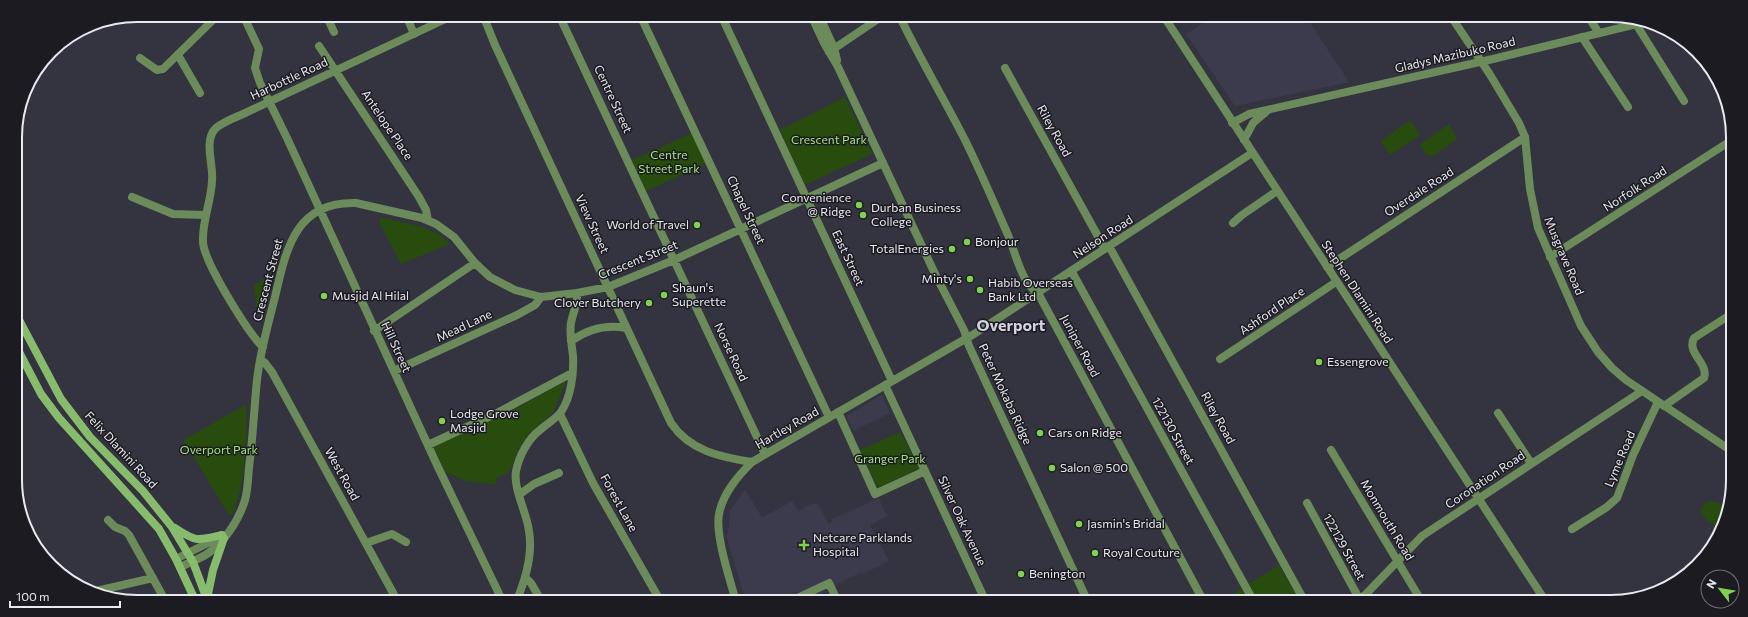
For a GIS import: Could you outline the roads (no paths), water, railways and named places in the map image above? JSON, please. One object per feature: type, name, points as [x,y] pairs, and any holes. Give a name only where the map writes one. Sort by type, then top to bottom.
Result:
[{"type":"main road","name":"Felix Dlamini Road","points":[[22,325],[61,399],[90,437],[143,491],[172,527],[188,553],[206,595]]},
{"type":"main road","name":"Felix Dlamini Road","points":[[22,358],[41,394],[59,418],[159,529],[176,559],[193,595]]},
{"type":"main road","points":[[172,527],[188,537],[198,540],[223,537],[209,595]]},
{"type":"street","points":[[140,58],[147,65],[159,70],[163,69],[211,22]]},
{"type":"street","name":"Hill Street","points":[[246,22],[258,46],[259,52],[255,65],[255,72],[270,101],[374,331],[500,595]]},
{"type":"street","points":[[329,22],[334,32]]},
{"type":"street","points":[[409,22],[414,34]]},
{"type":"street","name":"Harbottle Road","points":[[205,214],[212,182],[210,146],[212,132],[218,126],[439,22]]},
{"type":"street","name":"View Street","points":[[486,22],[495,45],[626,328],[677,431],[684,438],[706,452],[752,462]]},
{"type":"street","name":"Centre Street","points":[[562,22],[624,150],[674,260]]},
{"type":"street","name":"Chapel Street","points":[[643,22],[830,416]]},
{"type":"street","name":"East Street","points":[[724,22],[807,198],[888,383]]},
{"type":"street","points":[[815,22],[832,50]]},
{"type":"street","points":[[822,22],[832,50]]},
{"type":"street","points":[[832,50],[874,22]]},
{"type":"street","name":"Juniper Road","points":[[902,22],[965,139],[1028,284],[1032,290],[1038,293],[1200,595]]},
{"type":"street","name":"Stephen Dlamini Road","points":[[1167,22],[1541,595]]},
{"type":"street","name":"Musgrave Road","points":[[1455,22],[1481,61],[1519,123],[1525,137],[1534,215],[1550,257],[1581,326],[1598,352],[1612,368],[1626,380],[1726,447]]},
{"type":"street","points":[[1592,22],[1599,33]]},
{"type":"street","name":"Gladys Mazibuko Road","points":[[1232,123],[1245,116],[1634,25]]},
{"type":"street","points":[[1637,25],[1684,101]]},
{"type":"street","points":[[1582,37],[1628,107]]},
{"type":"street","name":"Antelope Place","points":[[319,46],[420,197],[426,210],[428,220]]},
{"type":"street","name":"Peter Mokaba Ridge","points":[[832,50],[838,67],[936,276],[964,330],[966,339],[1085,595]]},
{"type":"street","points":[[178,55],[200,94]]},
{"type":"street","name":"Riley Road","points":[[1005,68],[1301,595]]},
{"type":"street","points":[[1244,140],[1253,123],[1266,112]]},
{"type":"street","name":"Overdale Road","points":[[1327,268],[1525,137]]},
{"type":"street","name":"Norfolk Road","points":[[1550,257],[1726,144]]},
{"type":"street","name":"Nelson Road","points":[[966,339],[1072,272],[1252,153]]},
{"type":"street","name":"Crescent Street","points":[[180,567],[207,554],[231,527],[246,500],[260,360],[277,285],[290,240],[303,222],[320,210],[334,204],[356,203],[428,220],[454,237],[475,263],[490,277],[528,294],[541,297],[577,293],[608,287],[674,260],[883,163]]},
{"type":"street","points":[[1233,223],[1277,191]]},
{"type":"street","points":[[132,197],[173,214],[205,214],[203,240],[206,253],[216,275],[249,331],[263,347]]},
{"type":"street","name":"Norse Road","points":[[674,260],[765,454]]},
{"type":"street","points":[[374,331],[475,263]]},
{"type":"street","name":"122130 Street","points":[[1072,272],[1250,595]]},
{"type":"street","name":"Ashford Place","points":[[1220,359],[1336,282]]},
{"type":"street","points":[[519,595],[525,577],[530,544],[529,530],[515,478],[516,471],[525,448],[532,437],[560,414],[570,390],[572,373],[571,322],[576,307],[577,293]]},
{"type":"street","name":"Mead Lane","points":[[394,372],[532,307],[541,297]]},
{"type":"street","points":[[1661,404],[1704,378],[1704,368],[1692,348],[1694,338],[1726,317]]},
{"type":"street","points":[[571,341],[585,332],[600,327],[626,328]]},
{"type":"street","name":"Hartley Road","points":[[734,595],[722,544],[719,527],[719,515],[724,499],[733,483],[752,462],[966,339]]},
{"type":"street","name":"West Road","points":[[260,360],[266,363],[272,372],[394,595]]},
{"type":"street","points":[[428,445],[497,413],[572,373]]},
{"type":"street","name":"Silver Oak Avenue","points":[[888,383],[925,471],[983,595]]},
{"type":"street","name":"Coronation Road","points":[[1364,595],[1422,536],[1642,391]]},
{"type":"street","name":"Lyme Road","points":[[1572,529],[1607,507],[1617,498],[1633,455],[1661,404]]},
{"type":"street","points":[[838,412],[875,494],[925,471]]},
{"type":"street","points":[[1498,413],[1531,463]]},
{"type":"street","name":"Forest Lane","points":[[560,414],[593,483],[658,595]]},
{"type":"street","name":"Monmouth Road","points":[[1331,450],[1418,595]]},
{"type":"street","points":[[520,494],[534,484],[559,473]]},
{"type":"street","name":"122129 Street","points":[[1307,503],[1355,595]]},
{"type":"street","points":[[108,520],[115,527],[125,531],[129,535],[162,595]]},
{"type":"street","points":[[366,544],[392,534],[406,542]]},
{"type":"street","name":"Crescent Street","points":[[176,559],[223,537]]},
{"type":"street","points":[[525,577],[531,583],[538,595]]},
{"type":"street","points":[[102,590],[153,578]]},
{"type":"street","points":[[803,595],[828,583],[834,595]]},
{"type":"place","name":"Convenience @ Ridge","points":[[859,205]]},
{"type":"place","name":"Durban Business College","points":[[863,215]]},
{"type":"place","name":"World of Travel","points":[[697,225]]},
{"type":"place","name":"Bonjour","points":[[967,242]]},
{"type":"place","name":"TotalEnergies","points":[[952,249]]},
{"type":"place","name":"Minty's","points":[[970,279]]},
{"type":"place","name":"Habib Overseas Bank Ltd","points":[[980,290]]},
{"type":"place","name":"Shaun's Superette","points":[[664,295]]},
{"type":"place","name":"Musjid Al Hilal","points":[[324,296]]},
{"type":"place","name":"Clover Butchery","points":[[649,303]]},
{"type":"place","name":"Essengrove","points":[[1319,362]]},
{"type":"place","name":"Lodge Grove Masjid","points":[[442,421]]},
{"type":"place","name":"Cars on Ridge","points":[[1040,433]]},
{"type":"place","name":"Salon @ 500","points":[[1052,468]]},
{"type":"place","name":"Jasmin's Bridal","points":[[1079,524]]},
{"type":"place","name":"Netcare Parklands Hospital","points":[[804,545]]},
{"type":"place","name":"Royal Couture","points":[[1095,553]]},
{"type":"place","name":"Benington","points":[[1021,574]]},
{"type":"district","name":"Overport","points":[[1011,325]]},
{"type":"park label","name":"Crescent Park","points":[[829,140]]},
{"type":"park label","name":"Centre Street Park","points":[[669,162]]},
{"type":"park label","name":"Overport Park","points":[[219,450]]},
{"type":"park label","name":"Granger Park","points":[[890,459]]}]
